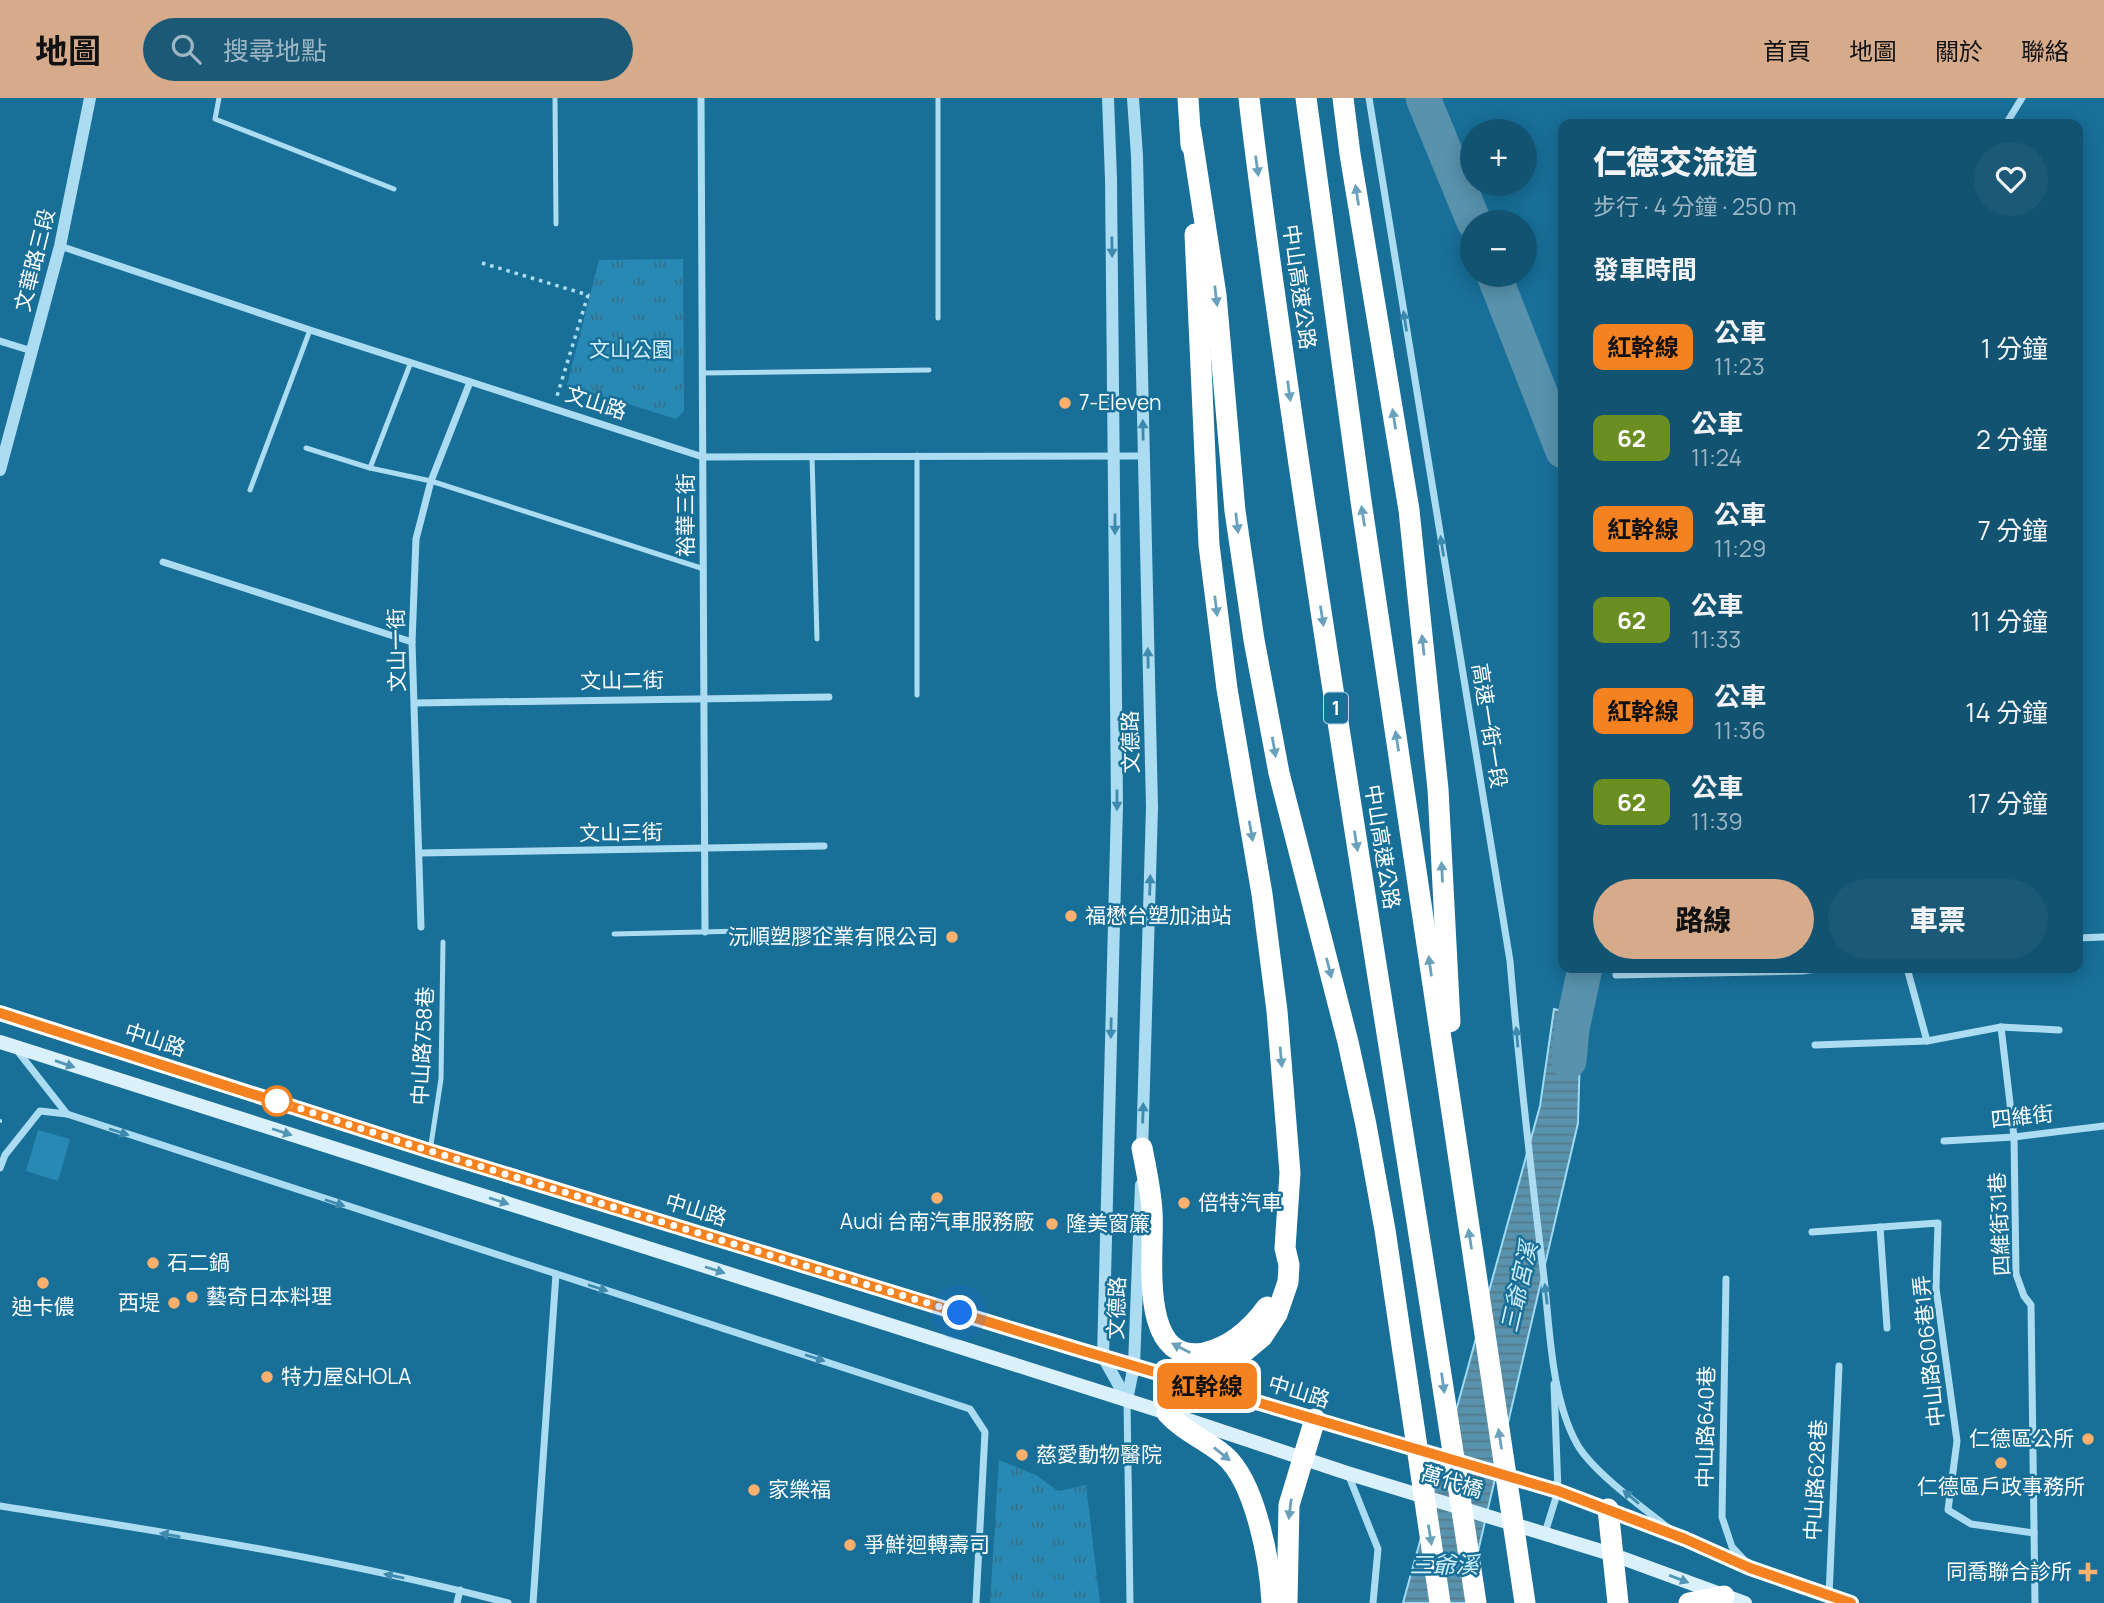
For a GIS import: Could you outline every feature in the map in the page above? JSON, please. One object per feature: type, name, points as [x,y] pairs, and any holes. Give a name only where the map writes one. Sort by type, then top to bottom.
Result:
[{"type":"highway","points":[[1181,1378],[1244,1352],[1262,1337],[1274,1320],[1285,1295],[1289,1265],[1285,1248],[1290,1173],[1277,1012],[1262,894],[1227,689],[1209,545],[1188,98]]},
{"type":"highway","name":"中山高速公路","points":[[1249,98],[1307,518],[1476,1603]]},
{"type":"highway","name":"中山高速公路","points":[[1307,98],[1361,501],[1525,1603]]},
{"type":"highway","points":[[1343,98],[1409,510],[1438,789],[1458,1160]]},
{"type":"highway","points":[[1191,132],[1216,295],[1235,511],[1254,640],[1279,774],[1345,1029],[1366,1125],[1385,1230],[1440,1603]]},
{"type":"highway","points":[[1142,1148],[1153,1211],[1155,1317],[1162,1333],[1179,1350],[1195,1354],[1220,1348],[1251,1326],[1269,1302],[1274,1289],[1277,1264],[1285,1248]]},
{"type":"highway","points":[[1167,1413],[1175,1423],[1225,1455],[1237,1470],[1250,1497],[1266,1549],[1272,1603]]},
{"type":"highway","points":[[1287,1603],[1289,1505],[1315,1419]]},
{"type":"highway","points":[[1608,1509],[1619,1603]]},
{"type":"highway","points":[[1689,1603],[1724,1596]]},
{"type":"main road","name":"中山路","points":[[0,1013],[430,1151],[1381,1439]]},
{"type":"main road","points":[[7,1044],[1348,1473]]},
{"type":"main road","name":"萬代橋","points":[[1381,1439],[1558,1491]]},
{"type":"main road","name":"萬代橋","points":[[1348,1473],[1545,1533]]},
{"type":"main road","points":[[1558,1491],[1685,1539],[1750,1568],[1851,1603]]},
{"type":"main road","points":[[1545,1533],[1745,1603]]},
{"type":"street","name":"文華路三段","points":[[0,470],[60,246],[90,98]]},
{"type":"street","name":"裕華三街","points":[[701,98],[705,932]]},
{"type":"street","name":"文德路","points":[[1108,98],[1115,456],[1117,805],[1103,1357],[1126,1401]]},
{"type":"street","name":"文德路","points":[[1126,1401],[1134,1365],[1152,807],[1137,156],[1133,98]]},
{"type":"street","name":"高速一街一段","points":[[1369,98],[1510,961],[1523,1105],[1554,1362],[1564,1413],[1582,1453],[1624,1491],[1685,1539]]},
{"type":"street","points":[[2009,119],[2022,98]]},
{"type":"street","name":"文山路","points":[[60,246],[703,457],[1143,456]]},
{"type":"street","points":[[0,341],[32,351]]},
{"type":"street","name":"文山一街","points":[[421,927],[412,642],[416,539],[432,481],[470,382]]},
{"type":"street","points":[[163,562],[412,642]]},
{"type":"street","name":"文山二街","points":[[415,703],[829,697]]},
{"type":"street","name":"文山三街","points":[[419,853],[824,846]]},
{"type":"street","points":[[2083,939],[2104,937]]},
{"type":"street","points":[[1616,975],[1690,973]]},
{"type":"street","points":[[1908,973],[1927,1041]]},
{"type":"street","points":[[1815,1045],[1927,1041],[2001,1027],[2059,1030]]},
{"type":"street","name":"四維街31巷","points":[[2001,1027],[2014,1137],[2016,1274],[2024,1296],[2031,1305],[2034,1533]]},
{"type":"street","points":[[7,1044],[67,1114]]},
{"type":"street","points":[[0,1168],[5,1155],[40,1111],[67,1114],[970,1409],[985,1432],[976,1603]]},
{"type":"street","name":"四維街","points":[[1944,1141],[2014,1137],[2104,1126]]},
{"type":"street","name":"中山路606巷1弄","points":[[1812,1232],[1938,1223],[1936,1288],[1957,1441],[1948,1510],[1971,1524],[2034,1533]]},
{"type":"street","points":[[1880,1227],[1887,1328]]},
{"type":"street","points":[[533,1603],[556,1274]]},
{"type":"street","name":"中山路640巷","points":[[1726,1279],[1722,1517],[1732,1547],[1750,1568]]},
{"type":"street","name":"高速一街一段","points":[[1545,1533],[1558,1491],[1554,1362]]},
{"type":"street","name":"中山路628巷","points":[[1829,1596],[1839,1366]]},
{"type":"street","points":[[1126,1401],[1130,1603]]},
{"type":"street","points":[[1348,1473],[1378,1549],[1373,1603]]},
{"type":"street","points":[[0,1506],[289,1554],[460,1590],[508,1603]]},
{"type":"street","points":[[2034,1533],[2035,1603]]},
{"type":"street","points":[[457,1603],[460,1590]]},
{"type":"lane","points":[[219,98],[215,120],[394,189]]},
{"type":"lane","points":[[555,98],[556,224]]},
{"type":"lane","points":[[938,98],[938,318]]},
{"type":"lane","points":[[250,490],[310,330]]},
{"type":"lane","points":[[370,468],[411,362]]},
{"type":"lane","points":[[703,373],[929,370]]},
{"type":"lane","points":[[306,448],[370,468],[432,481],[704,569]]},
{"type":"lane","points":[[917,455],[917,695]]},
{"type":"lane","points":[[812,456],[817,639]]},
{"type":"lane","points":[[614,934],[830,929],[848,937]]},
{"type":"lane","name":"中山路758巷","points":[[430,1151],[441,1079],[443,942]]},
{"type":"path","points":[[482,263],[588,295],[553,408]]},
{"type":"green space","name":"文山公園","points":[[683,259],[684,411],[676,419],[567,385],[599,260]]},
{"type":"green space","points":[[38,1130],[70,1139],[58,1181],[26,1171]]},
{"type":"green space","points":[[999,1460],[1036,1475],[1058,1491],[1086,1485],[1100,1603],[990,1603]]},
{"type":"water","name":"三爺溪","points":[[1554,1009],[1581,1016],[1578,1123],[1466,1603],[1403,1603],[1540,1106]]},
{"type":"waterway","name":"三爺宮溪","points":[[1423,98],[1469,210]]},
{"type":"waterway","name":"三爺宮溪","points":[[1426,103],[1428,98]]},
{"type":"waterway","name":"三爺宮溪","points":[[1499,287],[1558,438]]},
{"type":"waterway","name":"三爺宮溪","points":[[1569,1061],[1572,1029],[1584,973]]},
{"type":"bus line","name":"紅幹線","points":[[0,1013],[430,1151],[1103,1357],[1558,1491],[1685,1539],[1750,1568],[1851,1603]]},
{"type":"place","name":"7-Eleven","points":[[1065,403]]},
{"type":"place","name":"福懋台塑加油站","points":[[1071,916]]},
{"type":"place","name":"沅順塑膠企業有限公司","points":[[952,937]]},
{"type":"place","name":"Audi 台南汽車服務廠","points":[[937,1198]]},
{"type":"place","name":"倍特汽車","points":[[1184,1203]]},
{"type":"place","name":"隆美窗簾","points":[[1052,1224]]},
{"type":"place","name":"石二鍋","points":[[153,1263]]},
{"type":"place","name":"迪卡儂","points":[[43,1283]]},
{"type":"place","name":"藝奇日本料理","points":[[192,1297]]},
{"type":"place","name":"西堤","points":[[174,1303]]},
{"type":"place","name":"特力屋&HOLA","points":[[267,1377]]},
{"type":"place","name":"仁德區公所","points":[[2088,1439]]},
{"type":"place","name":"慈愛動物醫院","points":[[1022,1455]]},
{"type":"place","name":"仁德區戶政事務所","points":[[2001,1463]]},
{"type":"place","name":"家樂福","points":[[754,1490]]},
{"type":"place","name":"爭鮮迴轉壽司","points":[[850,1545]]},
{"type":"place","name":"同喬聯合診所","points":[[2088,1572]]},
{"type":"route","points":[[277,1101],[430,1151],[960,1313]]}]
